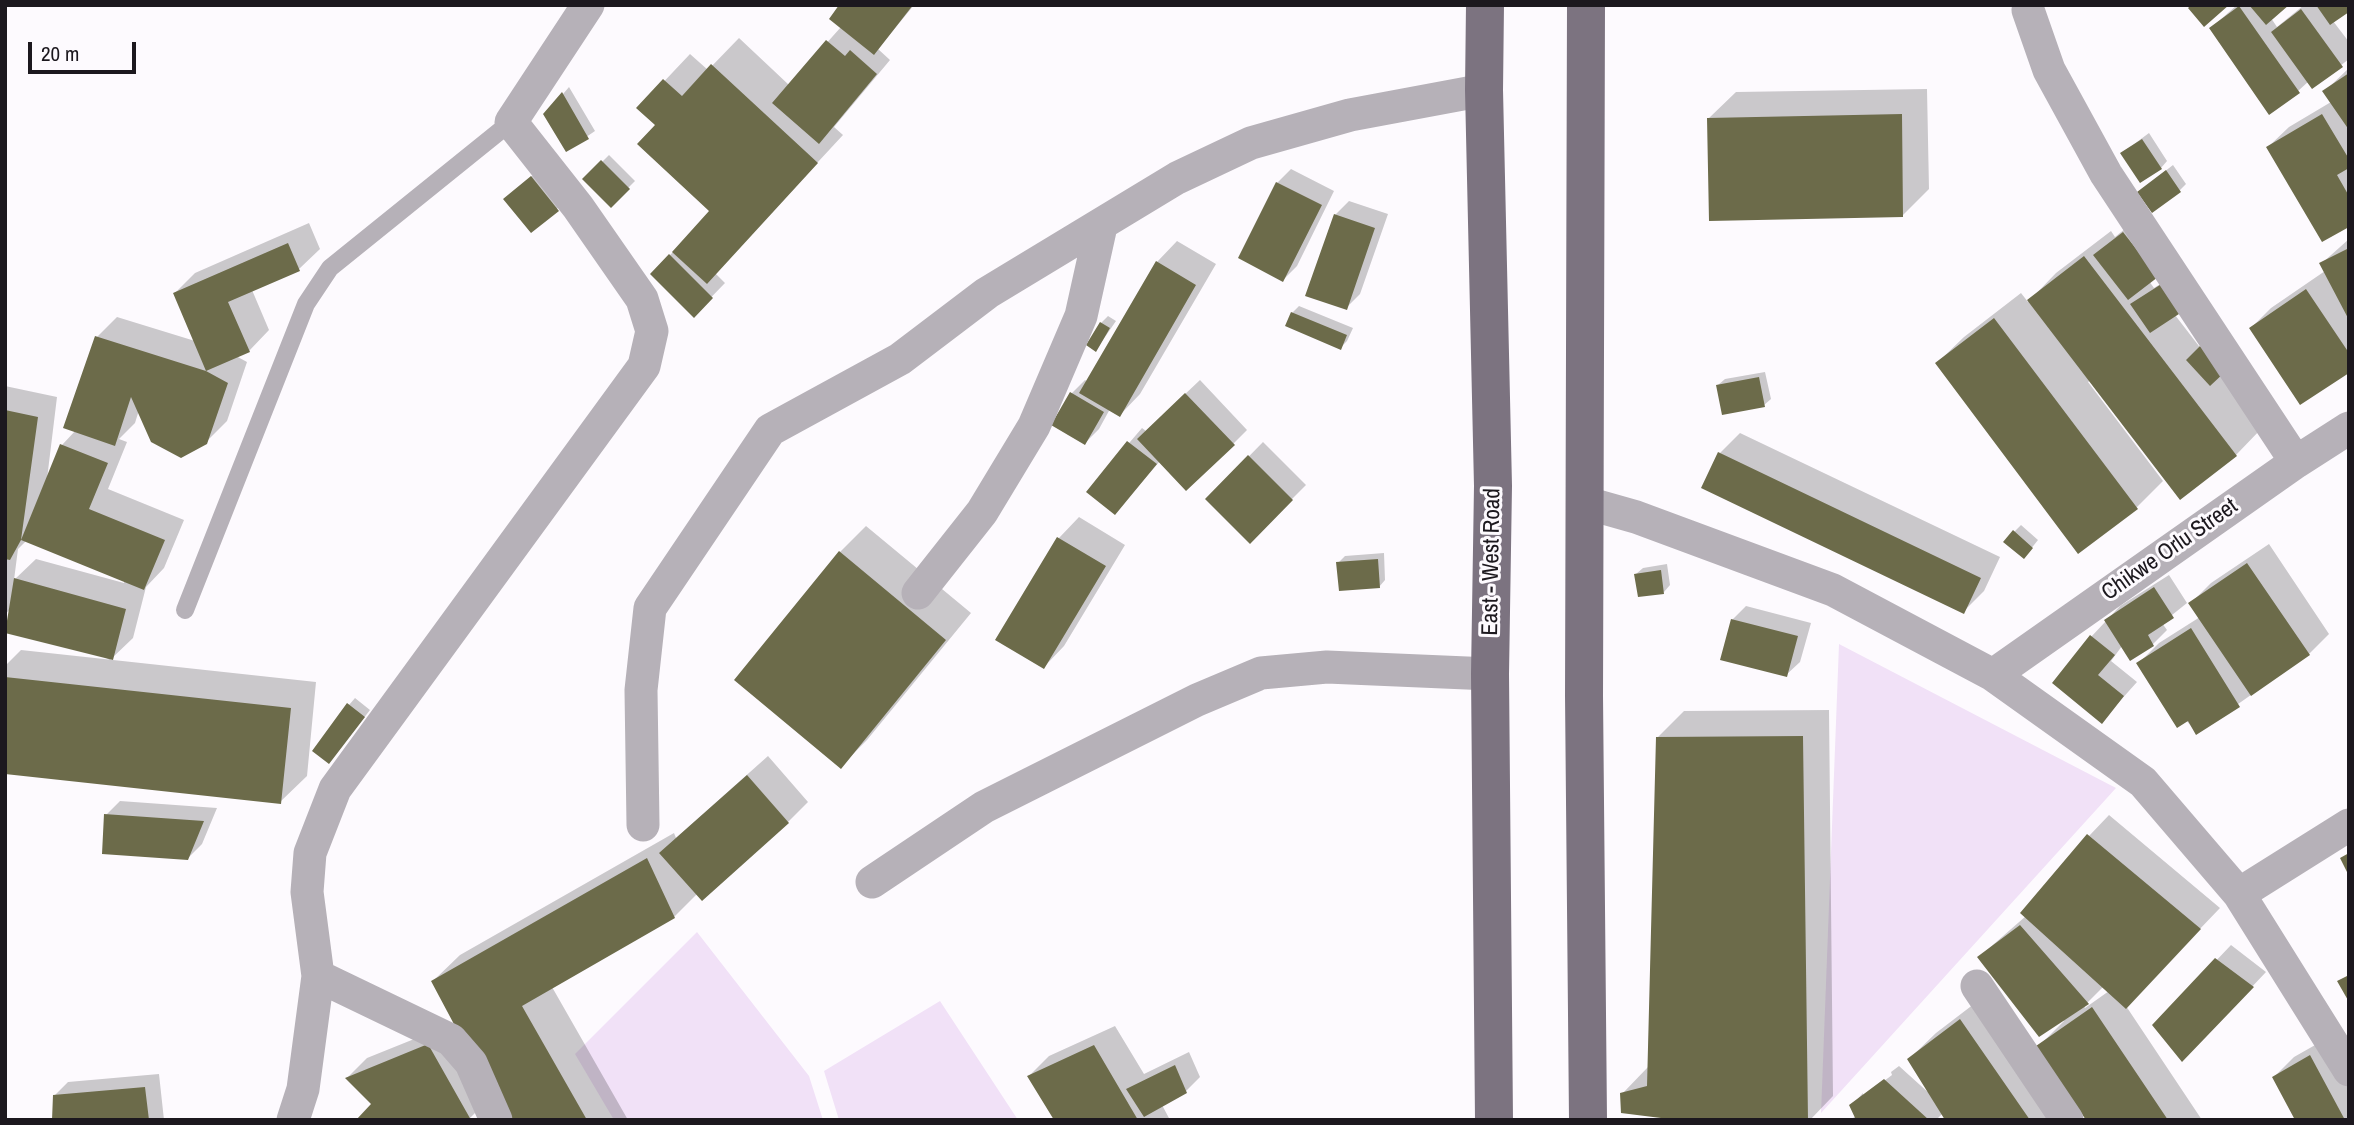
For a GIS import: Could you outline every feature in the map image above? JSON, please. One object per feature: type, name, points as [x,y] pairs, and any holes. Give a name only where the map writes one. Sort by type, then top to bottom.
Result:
[{"type":"main road","name":"East - West Road","points":[[1485,5],[1484,90],[1493,486],[1490,674],[1494,1120]]},
{"type":"main road","points":[[1586,5],[1583,502],[1588,1120]]},
{"type":"street","points":[[293,1120],[303,1089],[318,976],[307,892],[310,853],[334,789],[643,366],[652,331],[642,299],[578,207],[511,122],[587,5]]},
{"type":"street","points":[[2028,10],[2049,70],[2106,174],[2296,462]]},
{"type":"street","points":[[643,825],[641,690],[650,608],[770,430],[900,359],[987,293],[1101,226],[1177,177],[1251,143],[1350,115],[1484,90]]},
{"type":"street","points":[[918,593],[982,512],[1034,426],[1081,316],[1101,226]]},
{"type":"street","name":"Chikwe Orlu Street","points":[[1993,675],[2296,462],[2349,428]]},
{"type":"street","points":[[1583,502],[1636,517],[1833,590],[1993,675],[2143,782],[2239,894],[2346,1060]]},
{"type":"street","points":[[872,883],[984,807],[1198,700],[1261,673],[1327,667],[1490,674]]},
{"type":"street","points":[[2239,894],[2349,825]]},
{"type":"street","points":[[318,976],[450,1040],[471,1063],[496,1120]]},
{"type":"street","points":[[1978,986],[2067,1120]]},
{"type":"lane","points":[[185,610],[306,304],[330,268],[511,122]]},
{"type":"shaded area","points":[[1839,644],[2116,788],[1821,1113]]},
{"type":"shaded area","points":[[697,932],[809,1076],[823,1120],[614,1120],[575,1054]]},
{"type":"shaded area","points":[[940,1001],[1018,1120],[839,1120],[824,1071]]},
{"type":"building","points":[[839,5],[913,5],[874,55],[829,19]]},
{"type":"building","points":[[2191,5],[2229,5],[2204,27],[2188,8]]},
{"type":"building","points":[[2249,5],[2289,5],[2266,25]]},
{"type":"building","points":[[2316,5],[2349,5],[2349,12],[2330,25]]},
{"type":"building","points":[[2239,6],[2300,93],[2269,115],[2209,28]]},
{"type":"building","points":[[2301,9],[2343,67],[2312,89],[2271,32]]},
{"type":"building","points":[[826,40],[845,56],[850,50],[877,74],[819,144],[772,103]]},
{"type":"building","points":[[711,64],[818,163],[707,284],[672,252],[709,211],[637,144],[655,125],[636,108],[663,79],[682,96]]},
{"type":"building","points":[[2349,73],[2349,130],[2322,91]]},
{"type":"building","points":[[562,92],[589,139],[566,152],[543,114]]},
{"type":"building","points":[[1902,114],[1903,217],[1709,221],[1707,118]]},
{"type":"building","points":[[2322,114],[2349,159],[2349,168],[2337,175],[2349,196],[2349,227],[2322,242],[2266,147]]},
{"type":"building","points":[[2142,139],[2162,169],[2140,183],[2120,153]]},
{"type":"building","points":[[601,160],[630,189],[611,208],[582,179]]},
{"type":"building","points":[[2166,170],[2181,192],[2152,213],[2137,192]]},
{"type":"building","points":[[531,176],[559,211],[531,233],[503,199]]},
{"type":"building","points":[[1276,182],[1322,205],[1283,282],[1238,258]]},
{"type":"building","points":[[1334,214],[1375,228],[1347,310],[1305,296]]},
{"type":"building","points":[[2123,232],[2158,277],[2128,300],[2093,255]]},
{"type":"building","points":[[288,243],[300,271],[228,302],[250,352],[206,371],[173,293]]},
{"type":"building","points":[[2349,248],[2349,320],[2319,263]]},
{"type":"building","points":[[669,254],[713,298],[694,318],[650,274]]},
{"type":"building","points":[[2084,256],[2237,456],[2180,500],[2027,300]]},
{"type":"building","points":[[1156,261],[1196,285],[1120,417],[1079,393]]},
{"type":"building","points":[[2163,283],[2182,312],[2150,333],[2130,304]]},
{"type":"building","points":[[2306,289],[2349,353],[2349,373],[2300,405],[2249,328]]},
{"type":"building","points":[[1291,312],[1347,335],[1341,350],[1285,326]]},
{"type":"building","points":[[1994,318],[2138,509],[2078,554],[1935,363]]},
{"type":"building","points":[[1100,322],[1110,328],[1096,352],[1086,345]]},
{"type":"building","points":[[95,336],[206,371],[228,383],[207,444],[181,458],[151,442],[131,397],[115,446],[63,428]]},
{"type":"building","points":[[2200,346],[2225,372],[2210,386],[2186,360]]},
{"type":"building","points":[[1759,377],[1765,407],[1722,415],[1716,385]]},
{"type":"building","points":[[1070,392],[1104,412],[1085,445],[1051,425]]},
{"type":"building","points":[[1185,393],[1235,445],[1186,491],[1137,439]]},
{"type":"building","points":[[5,410],[38,417],[21,540],[10,560],[5,559]]},
{"type":"building","points":[[1127,441],[1157,464],[1115,515],[1086,492]]},
{"type":"building","points":[[60,444],[108,463],[89,509],[165,540],[144,590],[21,540]]},
{"type":"building","points":[[1718,452],[1981,578],[1964,614],[1701,488]]},
{"type":"building","points":[[1248,455],[1293,500],[1250,544],[1205,499]]},
{"type":"building","points":[[2013,530],[2033,548],[2024,559],[2003,542]]},
{"type":"building","points":[[1057,537],[1106,566],[1044,669],[995,640]]},
{"type":"building","points":[[839,551],[946,640],[841,769],[734,680]]},
{"type":"building","points":[[1378,559],[1380,588],[1339,591],[1336,562]]},
{"type":"building","points":[[2247,563],[2310,655],[2251,696],[2188,603]]},
{"type":"building","points":[[1661,570],[1664,594],[1638,597],[1634,574]]},
{"type":"building","points":[[14,578],[126,609],[113,660],[5,633]]},
{"type":"building","points":[[2154,587],[2174,618],[2148,635],[2154,646],[2130,661],[2104,620]]},
{"type":"building","points":[[1731,619],[1798,636],[1787,677],[1720,660]]},
{"type":"building","points":[[2191,628],[2240,707],[2196,735],[2188,721],[2177,728],[2136,663]]},
{"type":"building","points":[[2090,635],[2115,655],[2098,675],[2124,696],[2102,724],[2052,683]]},
{"type":"building","points":[[5,677],[291,708],[281,804],[5,774]]},
{"type":"building","points":[[347,703],[365,717],[329,764],[312,751]]},
{"type":"building","points":[[1803,736],[1808,1120],[1677,1120],[1621,1113],[1620,1093],[1647,1086],[1656,737]]},
{"type":"building","points":[[747,775],[789,823],[702,901],[659,853]]},
{"type":"building","points":[[104,814],[204,821],[188,860],[102,854]]},
{"type":"building","points":[[2087,834],[2201,929],[2126,1009],[2020,913]]},
{"type":"building","points":[[2349,853],[2349,876],[2340,858]]},
{"type":"building","points":[[647,858],[675,918],[522,1006],[587,1120],[505,1120],[431,981]]},
{"type":"building","points":[[2020,925],[2089,1004],[2039,1037],[1977,957]]},
{"type":"building","points":[[2215,958],[2254,987],[2182,1062],[2152,1025]]},
{"type":"building","points":[[2349,975],[2349,1002],[2337,981]]},
{"type":"building","points":[[2092,1007],[2168,1120],[2086,1120],[2036,1046]]},
{"type":"building","points":[[1960,1019],[2030,1120],[1945,1120],[1907,1059]]},
{"type":"building","points":[[428,1044],[471,1120],[356,1120],[371,1104],[345,1078]]},
{"type":"building","points":[[1094,1045],[1138,1120],[1054,1120],[1027,1076]]},
{"type":"building","points":[[2310,1055],[2345,1120],[2295,1120],[2272,1077]]},
{"type":"building","points":[[1175,1065],[1187,1093],[1144,1117],[1126,1089]]},
{"type":"building","points":[[1884,1079],[1929,1120],[1856,1120],[1849,1105]]},
{"type":"building","points":[[145,1087],[149,1120],[52,1120],[53,1095]]}]
